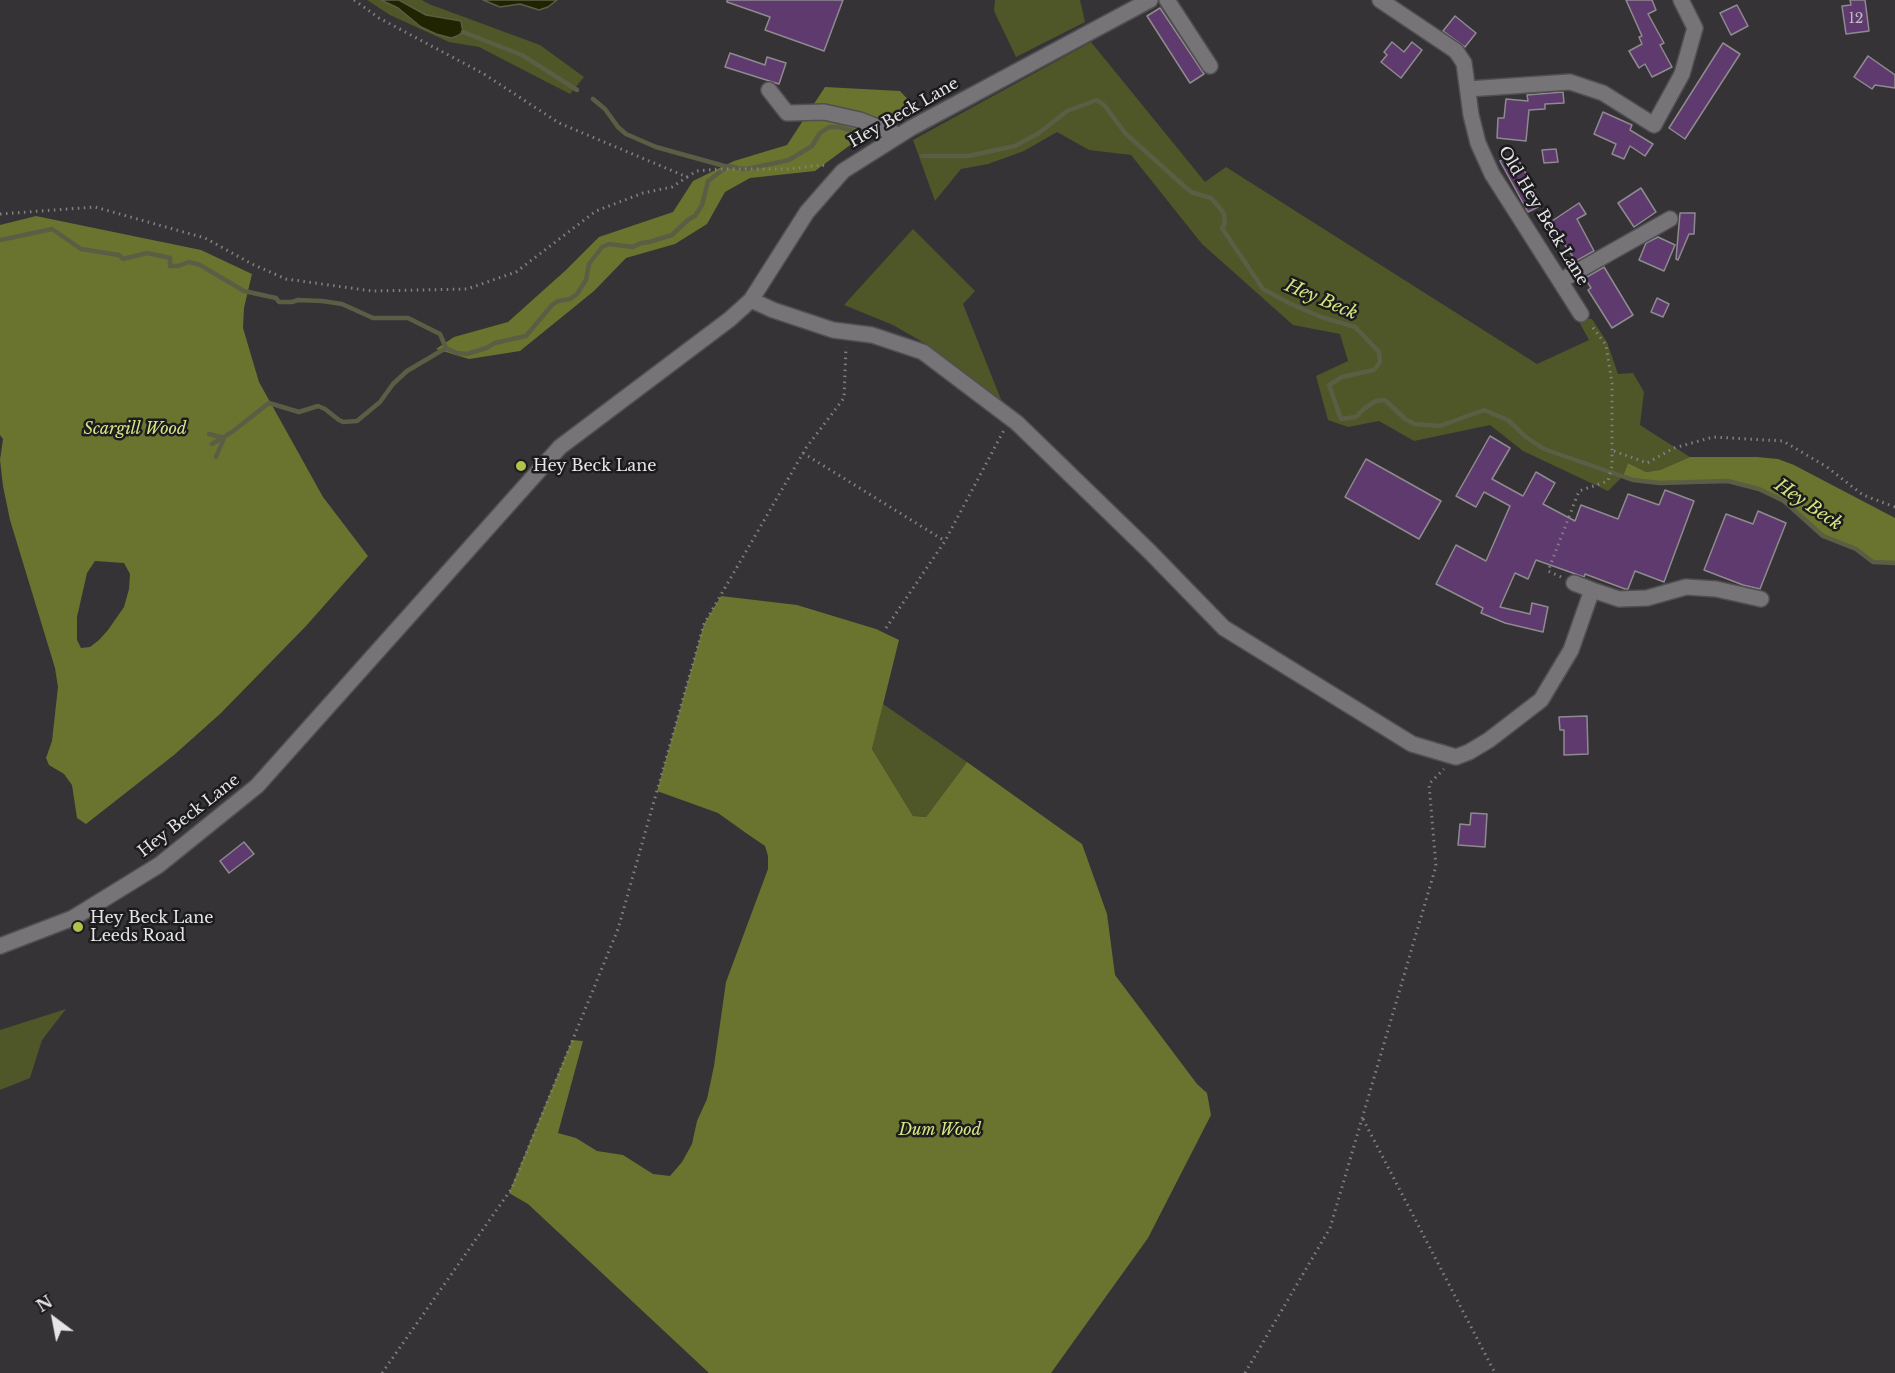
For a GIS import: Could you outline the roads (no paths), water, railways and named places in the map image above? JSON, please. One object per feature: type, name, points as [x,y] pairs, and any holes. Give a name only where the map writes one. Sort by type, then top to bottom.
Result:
[{"type":"street","name":"Hey Beck Lane","points":[[0,946],[73,918],[159,865],[257,786],[561,447],[730,319],[751,300],[807,212],[843,171],[898,135],[1150,0]]},
{"type":"street","points":[[1167,0],[1210,66]]},
{"type":"street","name":"Old Hey Beck Lane","points":[[1380,0],[1456,51],[1464,63],[1478,143],[1492,174],[1581,314]]},
{"type":"street","points":[[1468,89],[1570,82],[1604,93],[1654,125],[1682,74],[1695,28],[1681,0]]},
{"type":"street","points":[[769,90],[787,112],[824,112],[860,120],[898,135]]},
{"type":"street","points":[[1560,281],[1670,219]]},
{"type":"street","points":[[751,300],[773,310],[833,330],[872,335],[923,352],[1010,418],[1150,552],[1224,628],[1412,744],[1456,757],[1489,740],[1541,700],[1571,650],[1592,590]]},
{"type":"street","points":[[1574,583],[1619,599],[1647,598],[1686,587],[1706,588],[1761,599]]},
{"type":"waterway","points":[[463,32],[522,55],[577,90]]},
{"type":"waterway","points":[[593,99],[605,109],[626,134],[656,147],[728,167]]},
{"type":"waterway","name":"Hey Beck","points":[[922,156],[968,156],[1015,146],[1039,133],[1067,111],[1097,100],[1105,106],[1125,133],[1184,186],[1191,192],[1211,198],[1219,207],[1224,214],[1225,223],[1222,228],[1263,289],[1321,317],[1355,327],[1379,352],[1380,362],[1374,370],[1342,377],[1329,385],[1341,419],[1356,417],[1376,401],[1385,400],[1405,419],[1415,424],[1440,426],[1484,410],[1508,420],[1526,437],[1544,449],[1633,480],[1660,483],[1728,481],[1759,489],[1784,501],[1823,536],[1856,549],[1873,562],[1895,563]]},
{"type":"waterway","points":[[212,444],[232,432],[269,403],[299,412],[318,406],[343,422],[357,421],[380,402],[393,384],[407,371],[446,348],[467,354],[495,343],[526,336],[552,305],[577,294],[586,280],[589,264],[602,247],[609,244],[633,247],[672,235],[695,216],[702,205],[708,181],[728,166],[743,169],[789,160],[812,146],[820,133],[829,127],[839,127],[864,134]]},
{"type":"waterway","points":[[0,240],[52,229],[81,249],[119,255],[123,259],[147,253],[170,258],[170,266],[189,262],[200,265],[244,291],[276,298],[279,302],[322,301],[342,304],[373,318],[408,318],[440,334],[446,348]]},
{"type":"waterway","points":[[209,434],[224,438],[216,457]]},
{"type":"place","name":"Hey Beck Lane","points":[[521,466]]},
{"type":"place","name":"Hey Beck Lane Leeds Road","points":[[78,927]]},
{"type":"park label","name":"Scargill Wood","points":[[135,429]]},
{"type":"park label","name":"Dum Wood","points":[[940,1130]]}]
